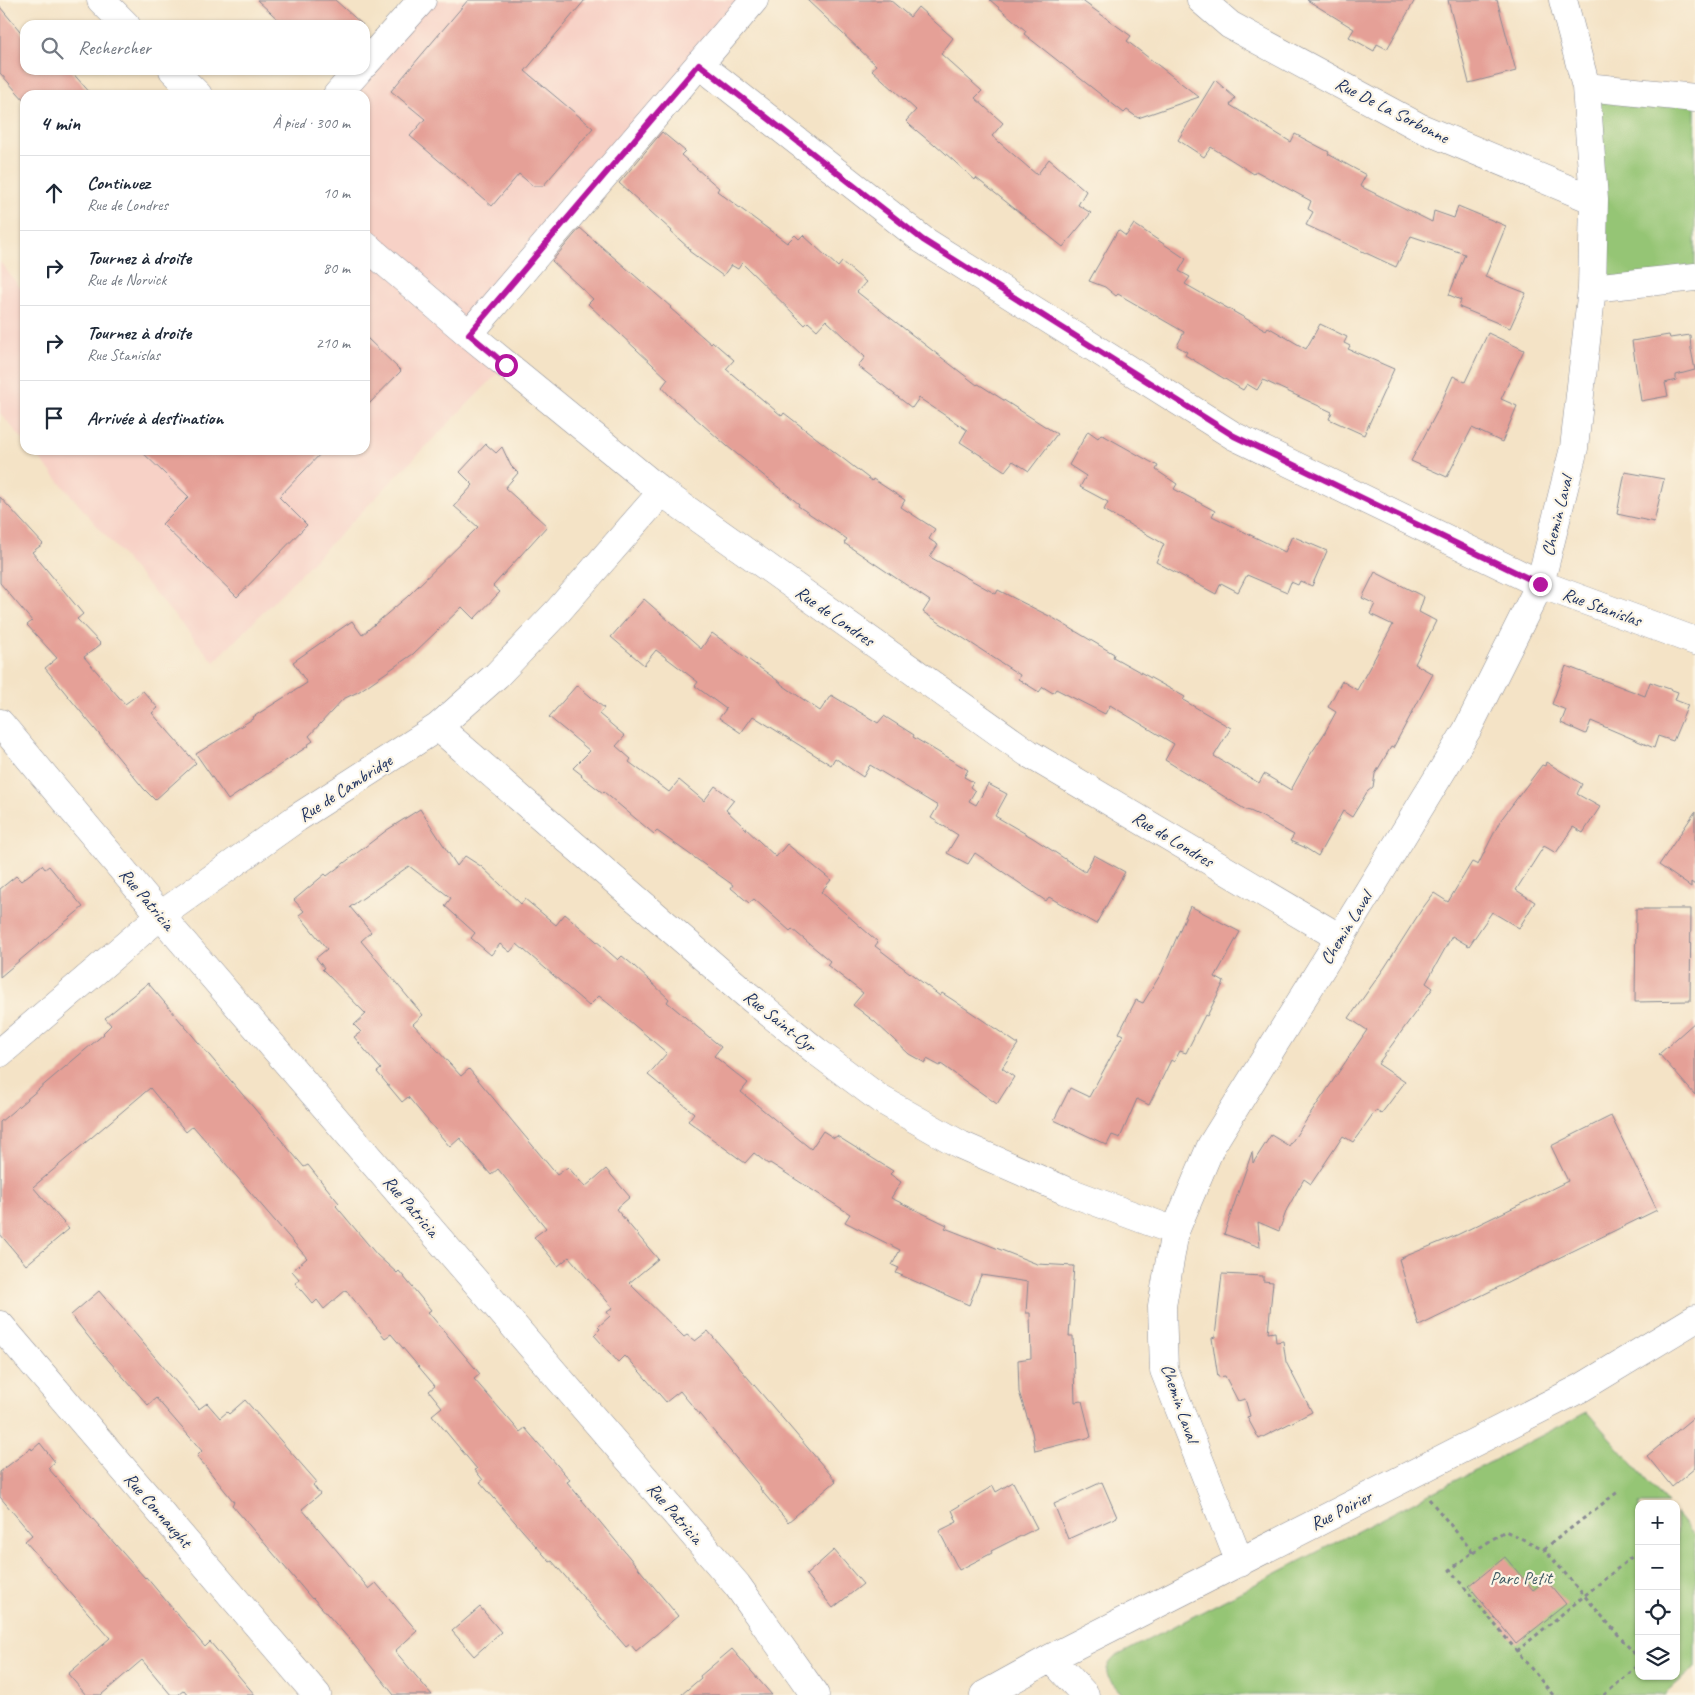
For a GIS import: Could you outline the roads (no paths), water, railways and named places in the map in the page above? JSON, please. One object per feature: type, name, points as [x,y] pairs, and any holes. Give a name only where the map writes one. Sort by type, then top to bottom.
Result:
[{"type":"street","points":[[101,0],[121,20]]},
{"type":"street","points":[[370,58],[422,0]]},
{"type":"street","points":[[469,334],[754,0]]},
{"type":"street","name":"Rue De La Sorbonne","points":[[1201,0],[1230,24],[1421,128],[1594,200]]},
{"type":"street","name":"Chemin Laval","points":[[1240,1563],[1164,1370],[1162,1306],[1175,1231],[1211,1146],[1467,730],[1540,584],[1574,448],[1592,288],[1594,200],[1586,87],[1563,0]]},
{"type":"street","name":"Rue Stanislas","points":[[699,64],[923,240],[1234,436],[1540,584],[1695,641]]},
{"type":"street","points":[[177,75],[193,90]]},
{"type":"street","points":[[342,90],[355,75]]},
{"type":"street","points":[[1586,87],[1695,98]]},
{"type":"street","name":"Rue de Londres","points":[[370,249],[469,334],[662,492],[1028,753],[1340,938]]},
{"type":"street","points":[[1592,288],[1695,277]]},
{"type":"street","name":"Rue de Cambridge","points":[[0,1053],[161,915],[298,818],[438,727],[497,674],[558,611],[662,492]]},
{"type":"street","name":"Rue Patricia","points":[[0,723],[161,915],[736,1585],[815,1695]]},
{"type":"street","name":"Rue Saint-Cyr","points":[[438,727],[746,994],[816,1051],[880,1098],[961,1145],[1064,1190],[1175,1231]]},
{"type":"street","name":"Rue Poirier","points":[[984,1695],[1051,1658],[1581,1388],[1695,1319]]},
{"type":"street","name":"Rue Connaught","points":[[0,1325],[317,1695]]},
{"type":"street","points":[[1051,1658],[1085,1695]]},
{"type":"park label","name":"Parc Petit","points":[[1521,1578]]}]
